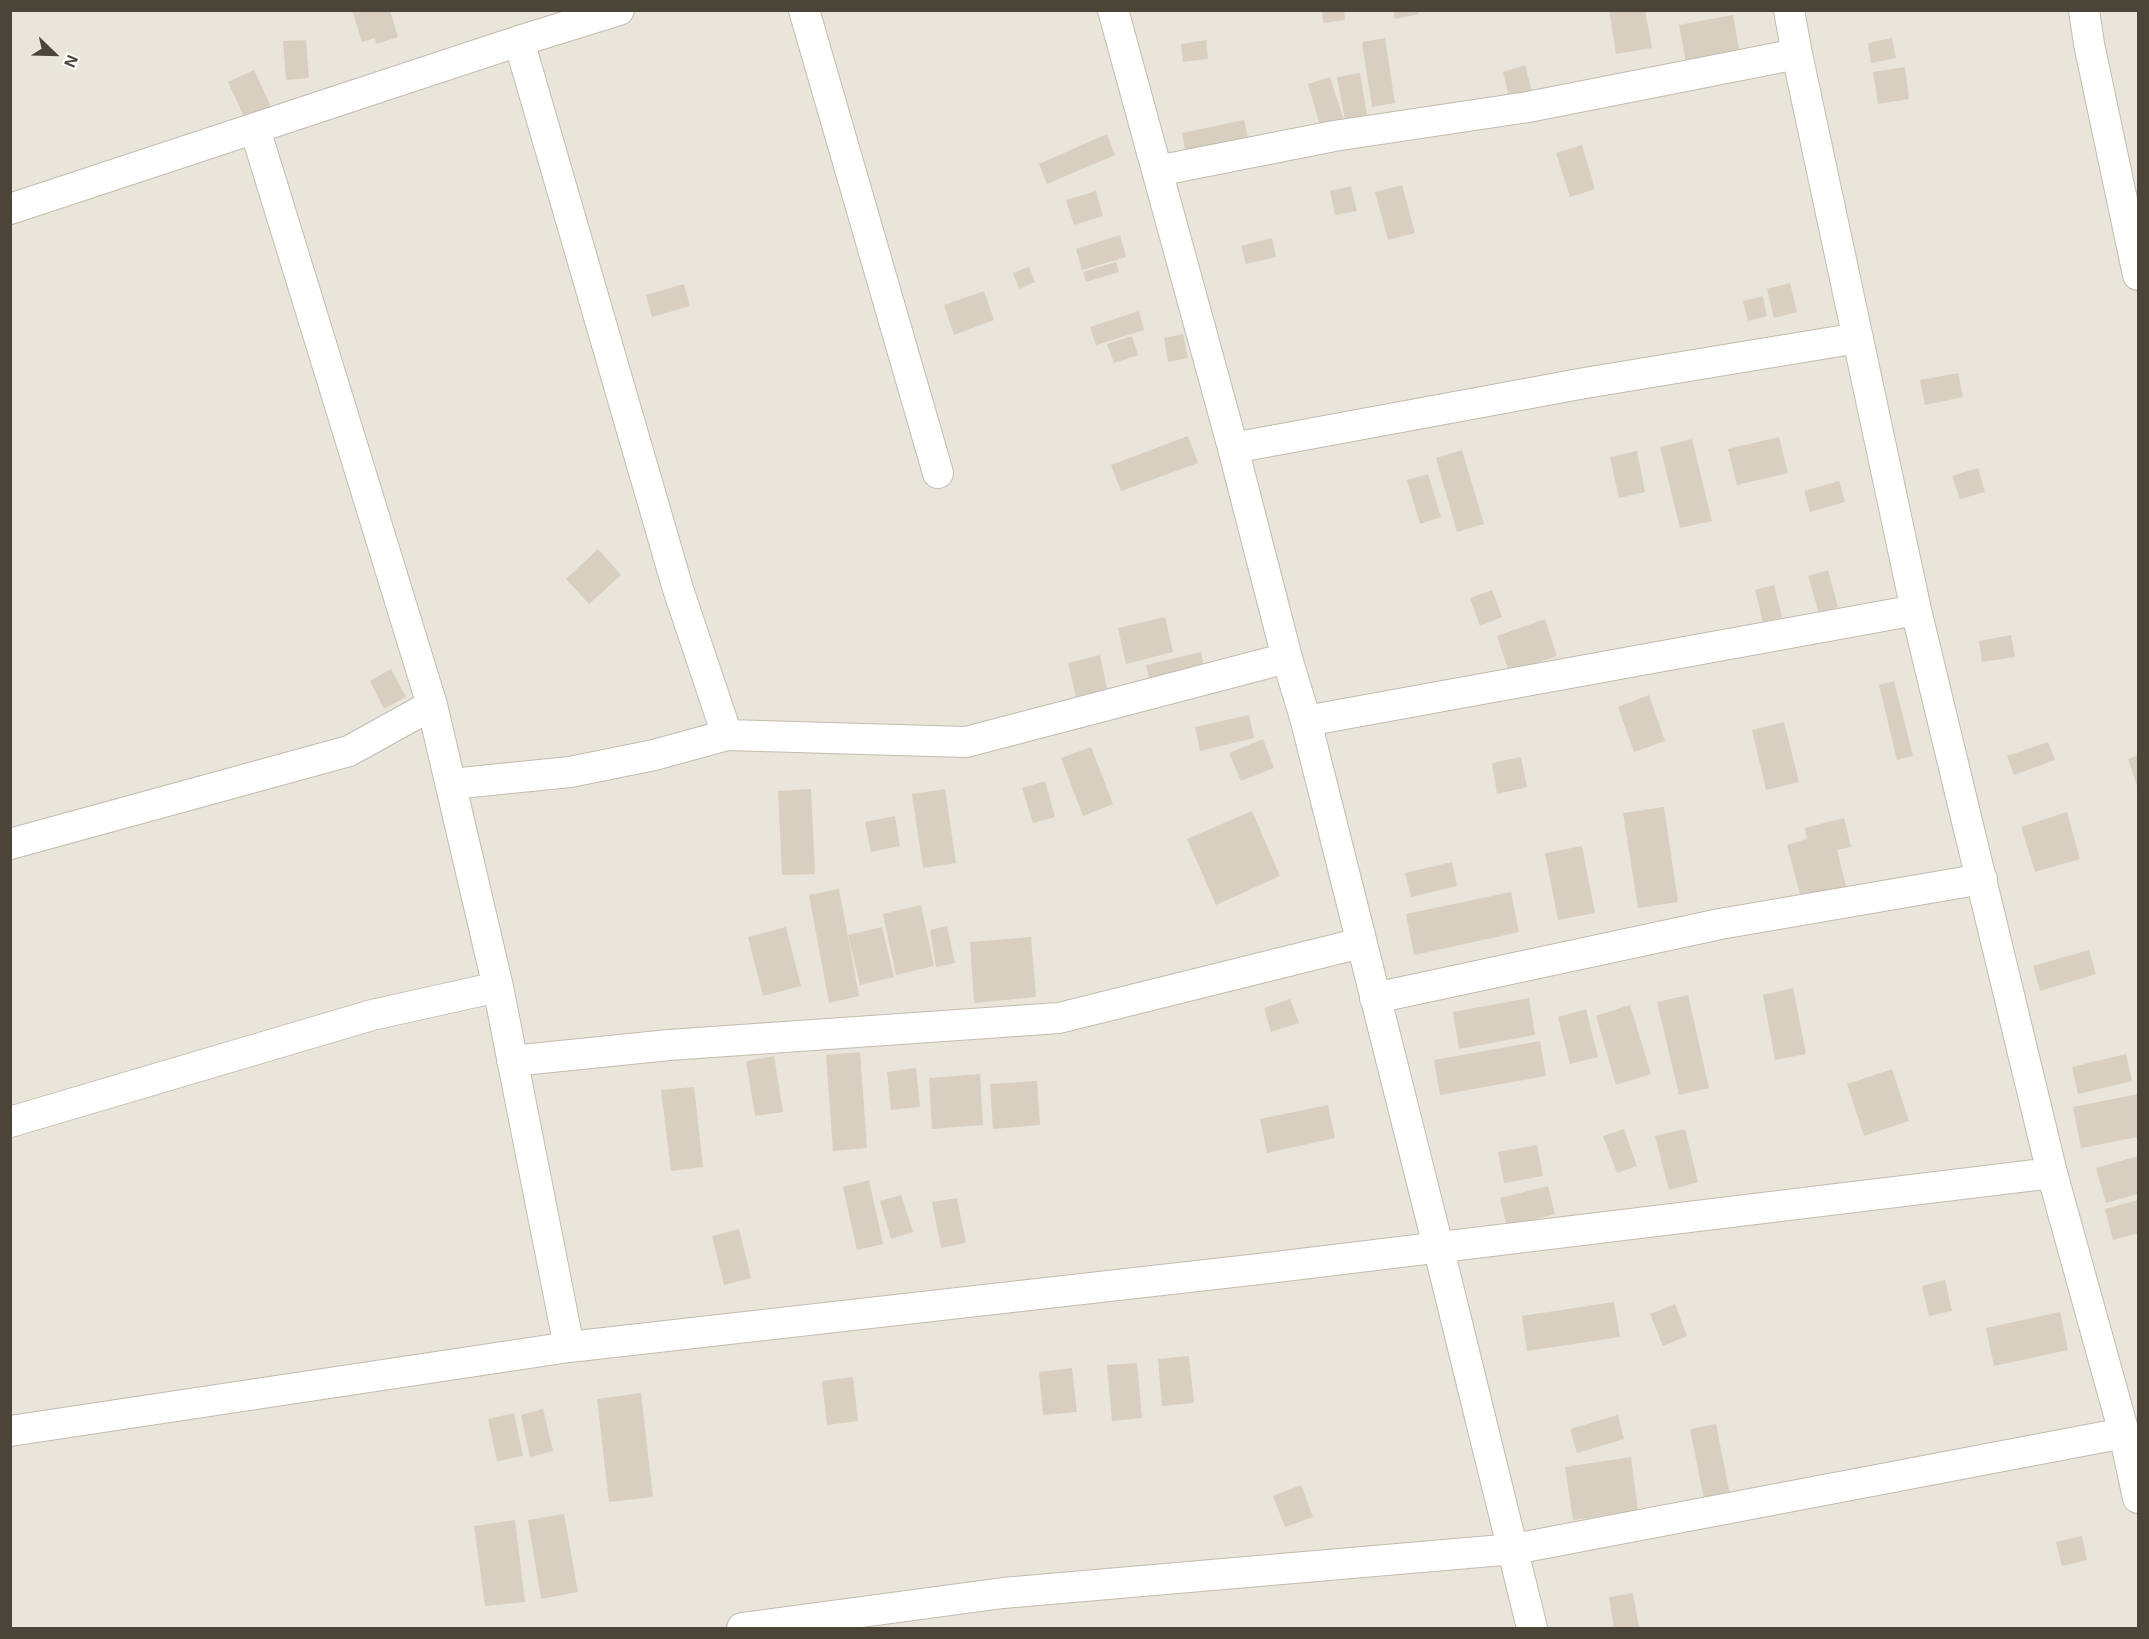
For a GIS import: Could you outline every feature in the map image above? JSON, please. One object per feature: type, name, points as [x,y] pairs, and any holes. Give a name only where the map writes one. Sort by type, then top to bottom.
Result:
[{"type":"street","points":[[10,209],[519,41],[620,10]]},
{"type":"street","points":[[804,10],[938,473]]},
{"type":"street","points":[[1789,10],[1916,610],[2052,1173],[2124,1433],[2139,1498]]},
{"type":"street","points":[[2084,10],[2089,44],[2139,275]]},
{"type":"street","points":[[1119,12],[1157,171],[1233,448],[1287,658],[1306,721],[1514,1548],[1532,1629]]},
{"type":"street","points":[[519,41],[678,589],[727,735]]},
{"type":"street","points":[[1157,171],[1334,136],[1528,107],[1797,54]]},
{"type":"street","points":[[255,129],[432,705],[498,987],[569,1347]]},
{"type":"street","points":[[1233,448],[1585,383],[1858,338]]},
{"type":"street","points":[[1306,721],[1916,610]]},
{"type":"street","points":[[450,784],[570,772],[654,755],[727,735],[966,742],[1287,658]]},
{"type":"street","points":[[10,844],[349,751],[432,705]]},
{"type":"street","points":[[1376,998],[1720,924],[1982,879]]},
{"type":"street","points":[[512,1060],[669,1045],[1059,1018],[1361,943]]},
{"type":"street","points":[[10,1122],[372,1015],[498,987]]},
{"type":"street","points":[[10,1431],[569,1347],[1268,1268],[2052,1173]]},
{"type":"street","points":[[742,1629],[1003,1593],[1514,1548],[2124,1433]]},
{"type":"shaded area","points":[[11,11],[2138,11],[2138,1628],[11,1628]]},
{"type":"building","points":[[352,10],[390,10],[398,37],[376,44],[375,38],[362,42]]},
{"type":"building","points":[[1322,10],[1344,10],[1345,20],[1323,23]]},
{"type":"building","points":[[1393,10],[1419,10],[1419,14],[1395,19]]},
{"type":"building","points":[[1609,10],[1645,10],[1652,48],[1616,54]]},
{"type":"building","points":[[1733,15],[1741,59],[1687,68],[1679,25]]},
{"type":"building","points":[[1385,38],[1395,103],[1372,107],[1362,42]]},
{"type":"building","points":[[1892,38],[1896,58],[1871,63],[1868,43]]},
{"type":"building","points":[[306,40],[309,78],[286,80],[283,41]]},
{"type":"building","points":[[1206,40],[1208,59],[1183,62],[1181,44]]},
{"type":"building","points":[[1525,65],[1534,100],[1511,106],[1503,72]]},
{"type":"building","points":[[1905,67],[1909,99],[1878,104],[1873,72]]},
{"type":"building","points":[[254,70],[274,113],[248,125],[228,82]]},
{"type":"building","points":[[1360,73],[1367,115],[1345,120],[1337,77]]},
{"type":"building","points":[[1330,77],[1343,118],[1320,125],[1308,84]]},
{"type":"building","points":[[1244,120],[1250,147],[1187,160],[1182,133]]},
{"type":"building","points":[[1107,134],[1115,155],[1047,184],[1039,164]]},
{"type":"building","points":[[1582,145],[1595,189],[1570,197],[1556,153]]},
{"type":"building","points":[[1402,185],[1415,233],[1388,240],[1375,192]]},
{"type":"building","points":[[1351,186],[1357,211],[1335,215],[1330,191]]},
{"type":"building","points":[[1096,191],[1103,216],[1074,225],[1066,200]]},
{"type":"building","points":[[1120,235],[1126,257],[1082,270],[1076,249]]},
{"type":"building","points":[[1272,238],[1276,257],[1246,264],[1241,246]]},
{"type":"building","points":[[1116,262],[1119,272],[1086,282],[1083,272]]},
{"type":"building","points":[[1029,267],[1035,282],[1019,289],[1013,273]]},
{"type":"building","points":[[1790,283],[1797,312],[1774,318],[1767,289]]},
{"type":"building","points":[[684,284],[690,306],[652,317],[646,295]]},
{"type":"building","points":[[984,291],[994,320],[954,335],[944,305]]},
{"type":"building","points":[[1763,296],[1767,316],[1748,321],[1743,301]]},
{"type":"building","points":[[1139,311],[1144,330],[1096,345],[1090,327]]},
{"type":"building","points":[[1183,334],[1188,358],[1168,362],[1164,338]]},
{"type":"building","points":[[1132,336],[1138,355],[1114,363],[1107,344]]},
{"type":"building","points":[[1958,373],[1963,397],[1925,405],[1920,380]]},
{"type":"building","points":[[1188,436],[1198,463],[1121,491],[1111,465]]},
{"type":"building","points":[[1779,437],[1788,473],[1737,485],[1728,449]]},
{"type":"building","points":[[1692,439],[1712,521],[1680,528],[1660,447]]},
{"type":"building","points":[[1462,450],[1484,524],[1457,532],[1436,458]]},
{"type":"building","points":[[1637,451],[1645,492],[1619,498],[1610,457]]},
{"type":"building","points":[[1978,468],[1985,492],[1960,499],[1952,476]]},
{"type":"building","points":[[1428,474],[1441,517],[1420,524],[1407,480]]},
{"type":"building","points":[[1839,481],[1845,502],[1810,512],[1804,491]]},
{"type":"building","points":[[598,549],[621,575],[589,604],[566,579]]},
{"type":"building","points":[[1828,570],[1838,607],[1819,613],[1808,576]]},
{"type":"building","points":[[1774,585],[1782,617],[1763,622],[1755,590]]},
{"type":"building","points":[[1492,590],[1502,617],[1480,626],[1470,598]]},
{"type":"building","points":[[1165,617],[1173,652],[1126,664],[1118,628]]},
{"type":"building","points":[[1545,619],[1557,656],[1509,672],[1497,636]]},
{"type":"building","points":[[2011,635],[2015,657],[1982,662],[1979,641]]},
{"type":"building","points":[[1201,652],[1205,672],[1151,686],[1146,665]]},
{"type":"building","points":[[1100,655],[1109,698],[1078,706],[1068,663]]},
{"type":"building","points":[[391,669],[406,697],[384,709],[370,681]]},
{"type":"building","points":[[1894,681],[1913,756],[1897,760],[1879,685]]},
{"type":"building","points":[[1649,695],[1665,741],[1634,752],[1618,707]]},
{"type":"building","points":[[1249,715],[1254,738],[1200,751],[1195,727]]},
{"type":"building","points":[[1784,722],[1799,782],[1766,790],[1752,730]]},
{"type":"building","points":[[1263,739],[1274,768],[1241,781],[1229,753]]},
{"type":"building","points":[[2048,742],[2055,760],[2014,775],[2007,756]]},
{"type":"building","points":[[1091,747],[1113,804],[1083,816],[1061,758]]},
{"type":"building","points":[[2138,755],[2138,789],[2128,759]]},
{"type":"building","points":[[1521,757],[1527,787],[1497,794],[1492,763]]},
{"type":"building","points":[[1045,781],[1055,817],[1033,823],[1022,788]]},
{"type":"building","points":[[811,789],[815,874],[782,875],[778,791]]},
{"type":"building","points":[[945,789],[956,863],[923,868],[912,794]]},
{"type":"building","points":[[1664,807],[1678,902],[1638,908],[1623,813]]},
{"type":"building","points":[[1252,811],[1280,876],[1216,905],[1187,839]]},
{"type":"building","points":[[2067,812],[2080,859],[2035,872],[2021,827]]},
{"type":"building","points":[[895,816],[900,846],[871,852],[865,822]]},
{"type":"building","points":[[1844,818],[1851,847],[1837,850],[1847,890],[1802,902],[1787,845],[1807,839],[1805,828]]},
{"type":"building","points":[[1582,846],[1595,913],[1558,920],[1545,853]]},
{"type":"building","points":[[1452,862],[1457,886],[1411,897],[1405,873]]},
{"type":"building","points":[[839,889],[859,996],[829,1003],[809,895]]},
{"type":"building","points":[[1511,892],[1519,932],[1414,955],[1406,914]]},
{"type":"building","points":[[921,905],[934,966],[896,975],[883,914]]},
{"type":"building","points":[[947,926],[955,963],[936,967],[930,930]]},
{"type":"building","points":[[786,927],[801,986],[763,996],[748,937]]},
{"type":"building","points":[[882,927],[894,977],[860,985],[848,935]]},
{"type":"building","points":[[1031,937],[1036,997],[974,1003],[970,942]]},
{"type":"building","points":[[2089,950],[2096,974],[2040,991],[2033,966]]},
{"type":"building","points":[[1793,988],[1806,1054],[1775,1060],[1763,995]]},
{"type":"building","points":[[1688,995],[1709,1088],[1679,1095],[1657,1002]]},
{"type":"building","points":[[1529,998],[1535,1035],[1459,1049],[1453,1012]]},
{"type":"building","points":[[1290,999],[1299,1023],[1271,1032],[1264,1008]]},
{"type":"building","points":[[1630,1005],[1651,1074],[1616,1085],[1596,1016]]},
{"type":"building","points":[[1586,1009],[1598,1057],[1570,1064],[1558,1017]]},
{"type":"building","points":[[1540,1041],[1546,1076],[1440,1095],[1434,1060]]},
{"type":"building","points":[[860,1052],[867,1148],[833,1151],[826,1055]]},
{"type":"building","points":[[2126,1054],[2132,1081],[2078,1094],[2072,1067]]},
{"type":"building","points":[[774,1056],[783,1112],[755,1116],[746,1061]]},
{"type":"building","points":[[916,1068],[920,1107],[891,1110],[887,1072]]},
{"type":"building","points":[[1892,1069],[1909,1121],[1864,1136],[1847,1084]]},
{"type":"building","points":[[980,1074],[983,1125],[932,1129],[929,1078]]},
{"type":"building","points":[[1037,1081],[1040,1125],[993,1129],[990,1084]]},
{"type":"building","points":[[694,1087],[703,1167],[671,1171],[661,1090]]},
{"type":"building","points":[[2138,1094],[2138,1137],[2081,1148],[2073,1107]]},
{"type":"building","points":[[1328,1105],[1335,1138],[1267,1153],[1260,1119]]},
{"type":"building","points":[[1624,1129],[1637,1166],[1617,1173],[1603,1136]]},
{"type":"building","points":[[1685,1129],[1698,1182],[1669,1190],[1655,1136]]},
{"type":"building","points":[[1537,1145],[1543,1176],[1504,1183],[1498,1152]]},
{"type":"building","points":[[2138,1156],[2138,1194],[2106,1203],[2096,1168]]},
{"type":"building","points":[[869,1180],[883,1244],[857,1250],[843,1187]]},
{"type":"building","points":[[1548,1186],[1555,1214],[1507,1227],[1500,1198]]},
{"type":"building","points":[[901,1195],[913,1232],[891,1239],[880,1201]]},
{"type":"building","points":[[957,1198],[966,1243],[941,1248],[932,1202]]},
{"type":"building","points":[[2138,1200],[2138,1233],[2113,1240],[2105,1209]]},
{"type":"building","points":[[739,1229],[751,1278],[724,1285],[712,1236]]},
{"type":"building","points":[[1945,1280],[1952,1311],[1929,1316],[1922,1286]]},
{"type":"building","points":[[1614,1302],[1620,1337],[1527,1351],[1522,1316]]},
{"type":"building","points":[[1675,1304],[1687,1336],[1663,1346],[1650,1314]]},
{"type":"building","points":[[2060,1312],[2068,1350],[1994,1366],[1986,1328]]},
{"type":"building","points":[[1189,1356],[1194,1403],[1162,1406],[1158,1359]]},
{"type":"building","points":[[1137,1363],[1142,1418],[1112,1421],[1107,1365]]},
{"type":"building","points":[[1072,1368],[1077,1412],[1043,1415],[1039,1372]]},
{"type":"building","points":[[853,1377],[858,1421],[827,1425],[822,1381]]},
{"type":"building","points":[[641,1393],[653,1497],[609,1502],[597,1399]]},
{"type":"building","points":[[543,1409],[553,1451],[530,1457],[521,1415]]},
{"type":"building","points":[[514,1413],[523,1456],[497,1461],[488,1419]]},
{"type":"building","points":[[1618,1415],[1624,1439],[1577,1453],[1570,1429]]},
{"type":"building","points":[[1716,1424],[1732,1505],[1706,1510],[1690,1429]]},
{"type":"building","points":[[1631,1457],[1638,1511],[1573,1520],[1565,1467]]},
{"type":"building","points":[[1301,1485],[1313,1517],[1285,1527],[1273,1496]]},
{"type":"building","points":[[564,1514],[578,1592],[541,1599],[528,1520]]},
{"type":"building","points":[[515,1520],[525,1602],[485,1606],[474,1526]]},
{"type":"building","points":[[2082,1536],[2087,1560],[2062,1566],[2056,1542]]},
{"type":"building","points":[[1633,1593],[1639,1628],[1614,1628],[1609,1597]]}]
